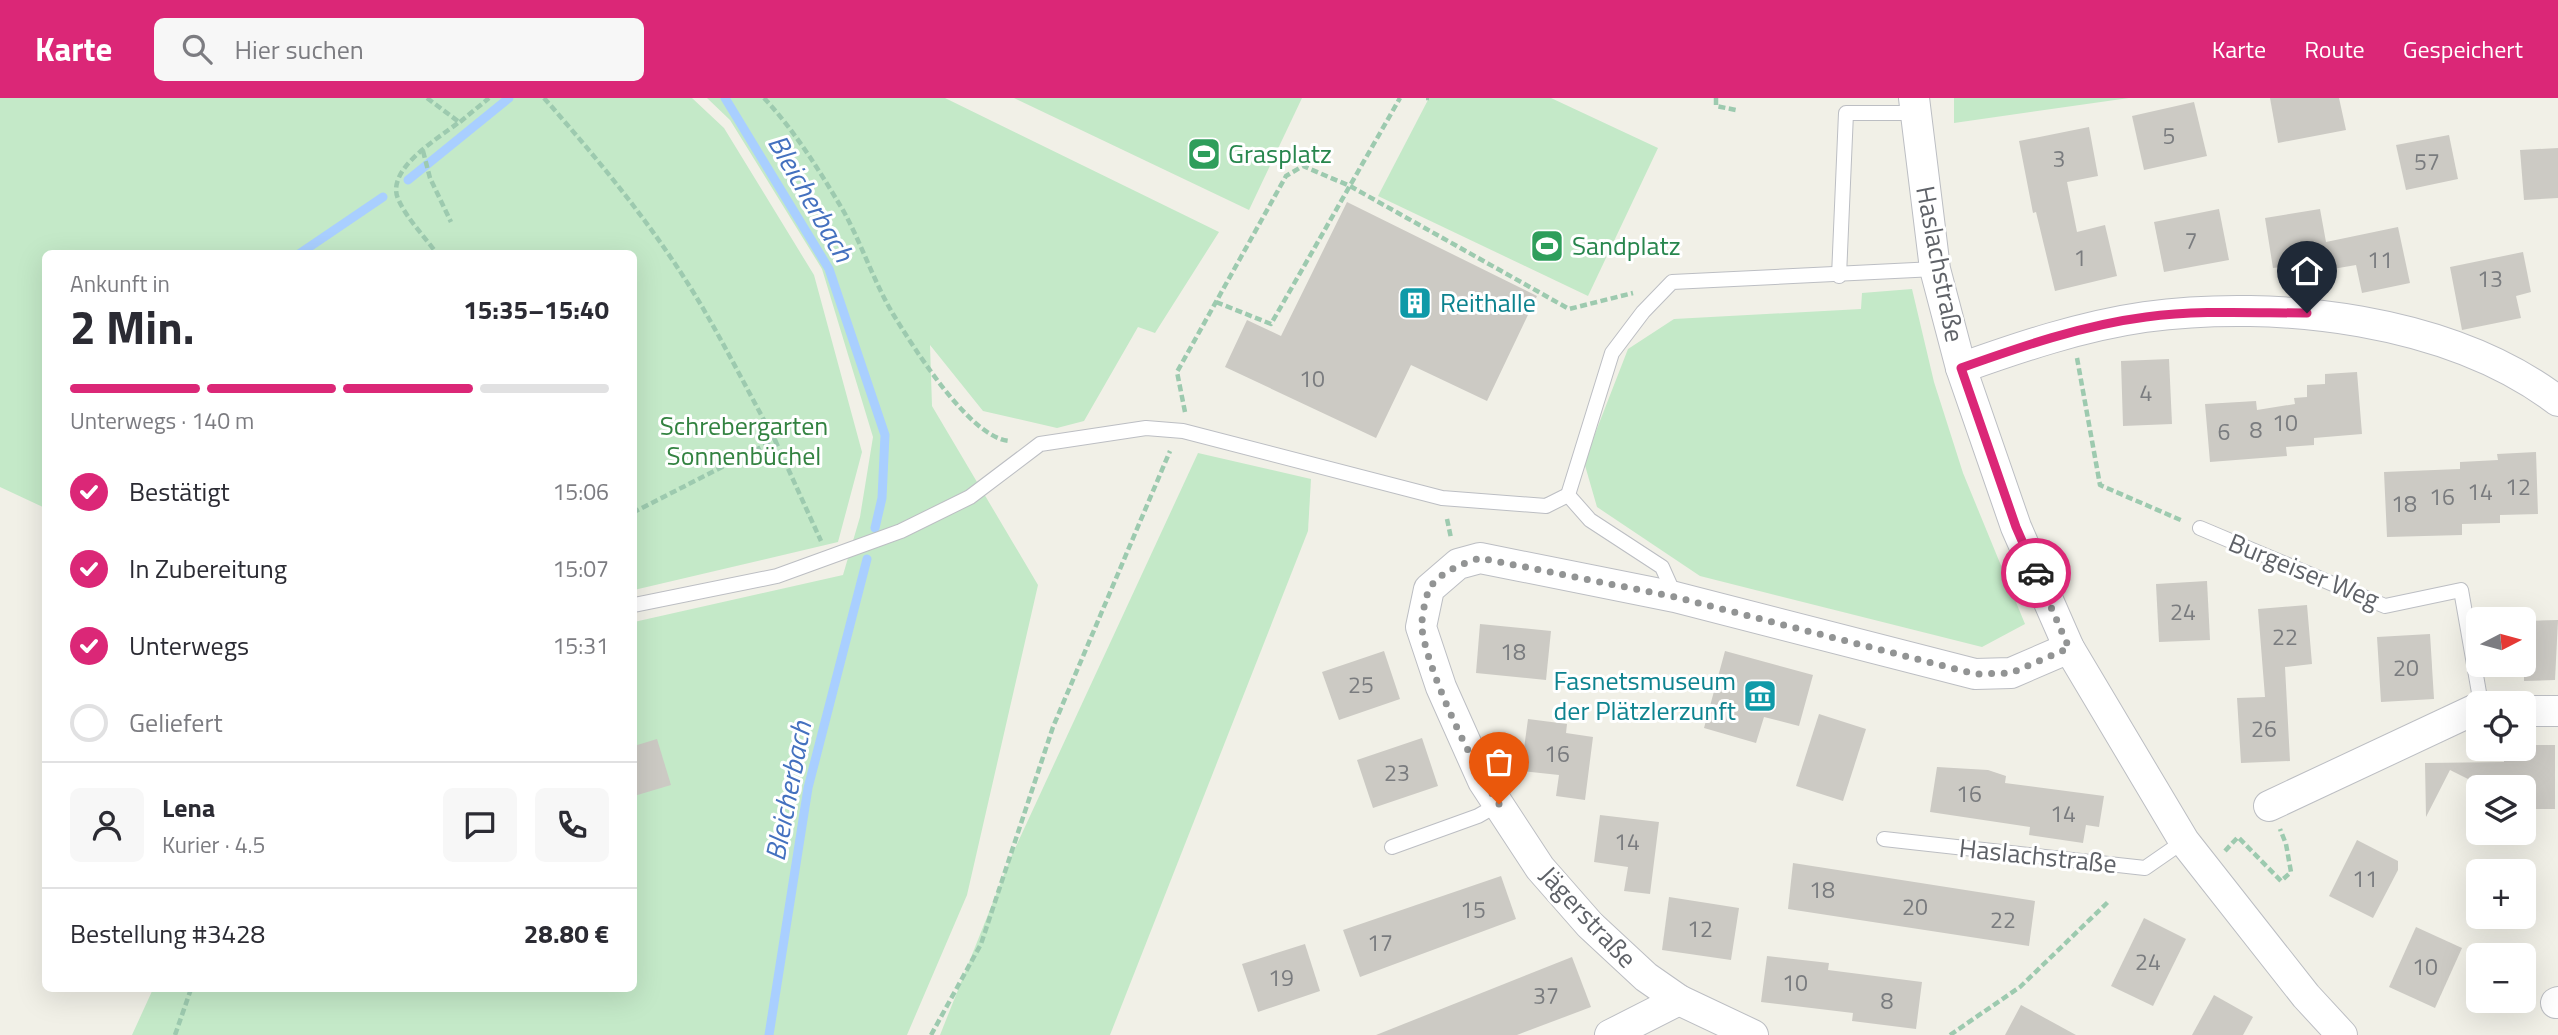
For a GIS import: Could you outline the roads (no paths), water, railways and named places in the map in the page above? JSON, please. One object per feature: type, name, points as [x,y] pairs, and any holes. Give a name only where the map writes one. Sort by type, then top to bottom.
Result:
[{"type":"street","name":"Haslachstraße","points":[[1914,106],[1935,269],[1961,368],[2016,527],[2069,648],[2184,841],[2306,996],[2342,1035]]},
{"type":"street","points":[[1961,368],[2071,333],[2144,317],[2194,313],[2307,313],[2394,327],[2460,349],[2536,384],[2558,401]]},
{"type":"street","name":"Jägerstraße","points":[[1675,597],[1480,558],[1458,564],[1429,589],[1421,627],[1441,687],[1483,781],[1540,868],[1590,925],[1646,977],[1679,1000],[1753,1035]]},
{"type":"street","points":[[1675,597],[1975,674],[2011,673],[2069,648]]},
{"type":"street","points":[[2536,711],[2558,711]]},
{"type":"street","points":[[2269,806],[2466,714]]},
{"type":"street","points":[[1610,1035],[1679,1000]]},
{"type":"lane","points":[[1839,276],[1846,113],[1914,106]]},
{"type":"lane","points":[[637,605],[777,576],[901,531],[970,497],[1041,444],[1146,428],[1183,431],[1441,498],[1545,506],[1568,495],[1612,353],[1643,312],[1672,282],[1839,276],[1935,269]]},
{"type":"lane","points":[[1568,495],[1590,520],[1662,567],[1675,597]]},
{"type":"lane","name":"Burgeiser Weg","points":[[2200,528],[2385,606],[2460,590],[2479,691]]},
{"type":"lane","points":[[1392,847],[1478,816],[1499,804]]},
{"type":"lane","name":"Haslachstraße","points":[[1884,839],[2144,868],[2184,841]]},
{"type":"waterway","name":"Bleicherbach","points":[[408,180],[509,98]]},
{"type":"waterway","name":"Bleicherbach","points":[[725,98],[829,269],[885,435],[882,498],[875,528]]},
{"type":"waterway","name":"Bleicherbach","points":[[305,250],[383,197]]},
{"type":"waterway","name":"Bleicherbach","points":[[769,1035],[808,788],[867,559]]},
{"type":"place","name":"Grasplatz","points":[[1204,154]]},
{"type":"place","name":"Sandplatz","points":[[1547,246]]},
{"type":"place","name":"Reithalle","points":[[1415,303]]},
{"type":"place","name":"Fasnetsmuseum der Plätzlerzunft","points":[[1760,696]]},
{"type":"park label","name":"Schrebergarten Sonnenbüchel","points":[[744,441]]}]
